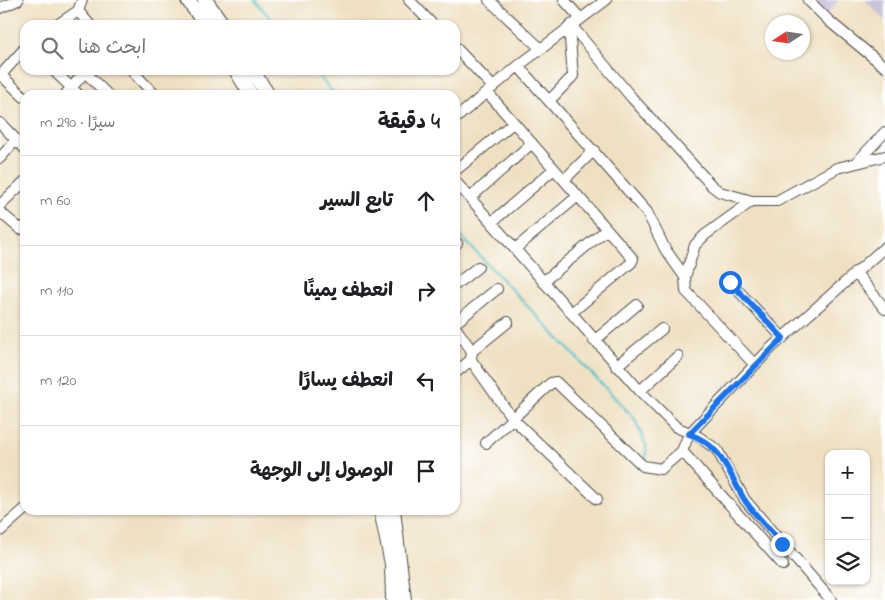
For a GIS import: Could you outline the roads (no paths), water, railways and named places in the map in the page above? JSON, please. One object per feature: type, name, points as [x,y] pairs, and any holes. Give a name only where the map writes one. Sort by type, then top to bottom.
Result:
[{"type":"highway","points":[[188,0],[202,20]]},
{"type":"highway","points":[[205,0],[219,20]]},
{"type":"highway","points":[[239,75],[248,90]]},
{"type":"highway","points":[[255,75],[265,90]]},
{"type":"highway","points":[[382,515],[392,564],[393,600]]},
{"type":"highway","points":[[394,515],[404,600]]},
{"type":"street","points":[[0,8],[18,0]]},
{"type":"street","points":[[64,20],[78,11],[82,0]]},
{"type":"street","points":[[409,0],[428,20]]},
{"type":"street","points":[[489,0],[540,49]]},
{"type":"street","points":[[564,0],[580,18]]},
{"type":"street","points":[[460,115],[518,66],[606,0]]},
{"type":"street","points":[[808,0],[829,22],[885,67]]},
{"type":"street","points":[[78,11],[86,20]]},
{"type":"street","points":[[549,101],[573,76],[570,26]]},
{"type":"street","points":[[570,26],[632,98],[712,186],[720,192],[752,201],[777,201],[837,168],[885,156]]},
{"type":"street","points":[[20,53],[0,75],[20,93]]},
{"type":"street","points":[[460,54],[490,89],[532,144],[633,261],[571,313]]},
{"type":"street","points":[[518,66],[647,212],[665,249],[685,276]]},
{"type":"street","points":[[57,75],[70,90]]},
{"type":"street","points":[[74,90],[82,75]]},
{"type":"street","points":[[88,75],[103,90]]},
{"type":"street","points":[[136,75],[150,90]]},
{"type":"street","points":[[460,168],[514,122]]},
{"type":"street","points":[[0,123],[20,144]]},
{"type":"street","points":[[857,162],[885,132]]},
{"type":"street","points":[[0,158],[16,140]]},
{"type":"street","points":[[470,198],[532,144]]},
{"type":"street","points":[[564,180],[594,150]]},
{"type":"street","points":[[492,222],[554,169]]},
{"type":"street","points":[[0,206],[20,186]]},
{"type":"street","points":[[460,186],[640,392],[676,427],[717,450],[745,500],[831,600]]},
{"type":"street","points":[[515,249],[578,196]]},
{"type":"street","points":[[752,201],[705,235],[695,245],[685,276],[686,291],[755,365]]},
{"type":"street","points":[[0,212],[20,229]]},
{"type":"street","points":[[543,282],[607,229]]},
{"type":"street","points":[[486,443],[551,383],[556,382],[643,466],[661,469],[682,451],[689,434],[755,365],[855,272],[885,248]]},
{"type":"street","points":[[460,282],[478,267]]},
{"type":"street","points":[[855,272],[885,309]]},
{"type":"street","points":[[730,282],[783,338]]},
{"type":"street","points":[[460,325],[497,289]]},
{"type":"street","points":[[594,341],[637,305]]},
{"type":"street","points":[[460,367],[508,322]]},
{"type":"street","points":[[616,366],[662,328]]},
{"type":"street","points":[[460,336],[512,418],[596,499]]},
{"type":"street","points":[[640,392],[678,356]]},
{"type":"street","points":[[682,451],[782,566]]},
{"type":"street","points":[[0,531],[20,513]]},
{"type":"waterway","points":[[255,0],[272,20]]},
{"type":"waterway","points":[[318,75],[331,90]]},
{"type":"waterway","points":[[460,235],[634,418],[646,445],[646,460]]}]
